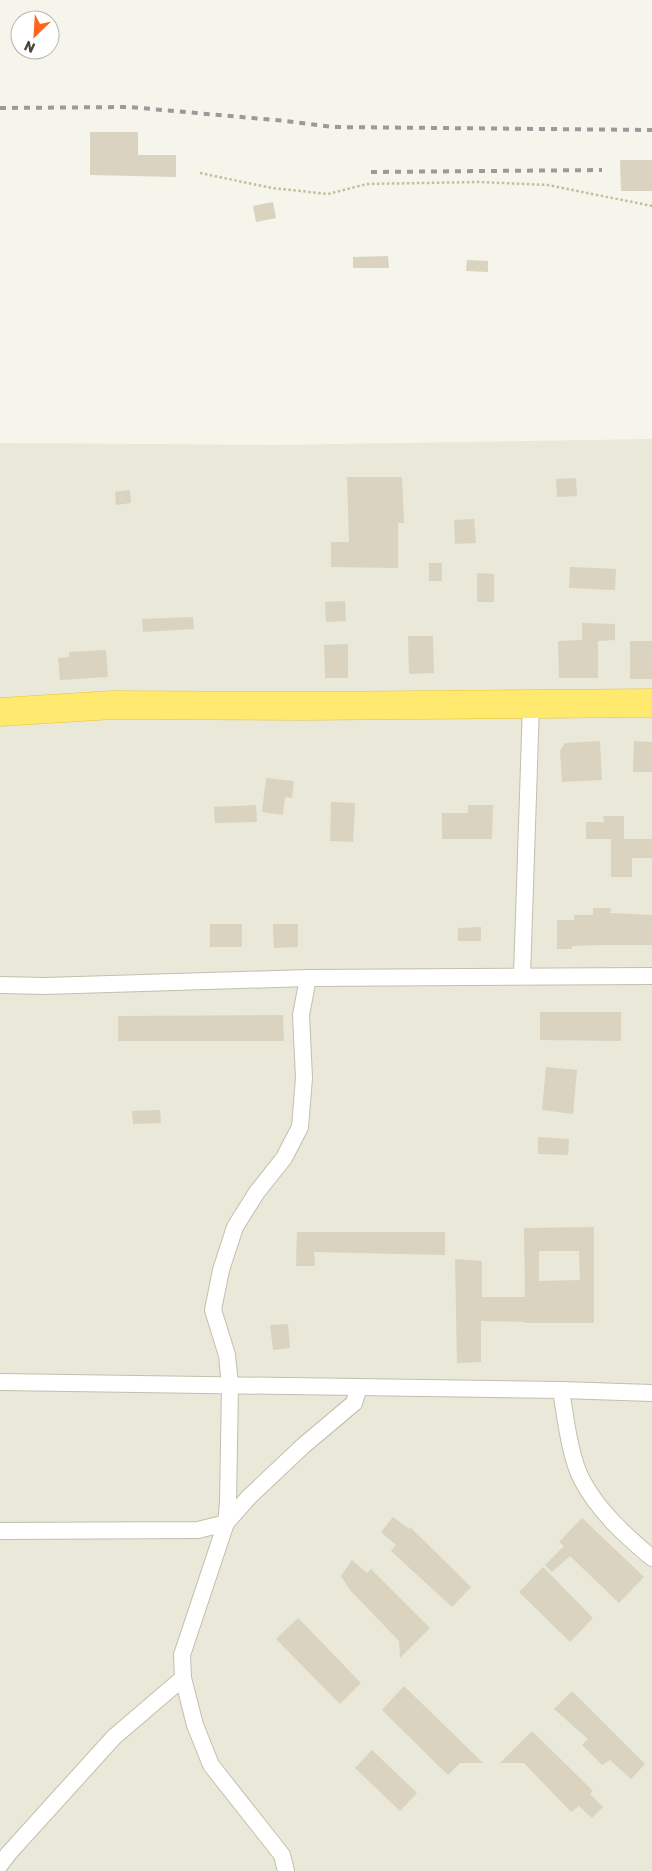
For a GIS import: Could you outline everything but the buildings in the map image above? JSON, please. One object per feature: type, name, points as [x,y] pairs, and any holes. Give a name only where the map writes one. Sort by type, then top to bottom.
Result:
[{"type":"highway","points":[[0,712],[113,705],[314,706],[652,703]]},
{"type":"street","points":[[522,976],[531,705]]},
{"type":"street","points":[[0,985],[45,986],[308,978],[652,976]]},
{"type":"street","points":[[286,1871],[282,1855],[211,1765],[195,1725],[183,1678],[182,1655],[226,1522],[230,1385],[226,1355],[213,1310],[221,1270],[236,1227],[257,1192],[284,1158],[300,1127],[304,1078],[302,1015],[308,978]]},
{"type":"street","points":[[0,1382],[652,1393]]},
{"type":"street","points":[[0,1531],[198,1530],[226,1522],[290,1458],[354,1403],[359,1387]]},
{"type":"street","points":[[561,1390],[571,1446],[581,1479],[600,1509],[621,1532],[652,1558]]},
{"type":"street","points":[[0,1865],[114,1737],[183,1678]]},
{"type":"path","points":[[200,173],[272,188],[328,194],[367,184],[478,182],[548,185],[652,206]]},
{"type":"shaded area","points":[[652,439],[652,1871],[0,1871],[0,443],[274,445]]},
{"type":"railway","points":[[0,108],[129,107],[333,127],[652,130]]},
{"type":"railway","points":[[371,172],[602,170]]}]
